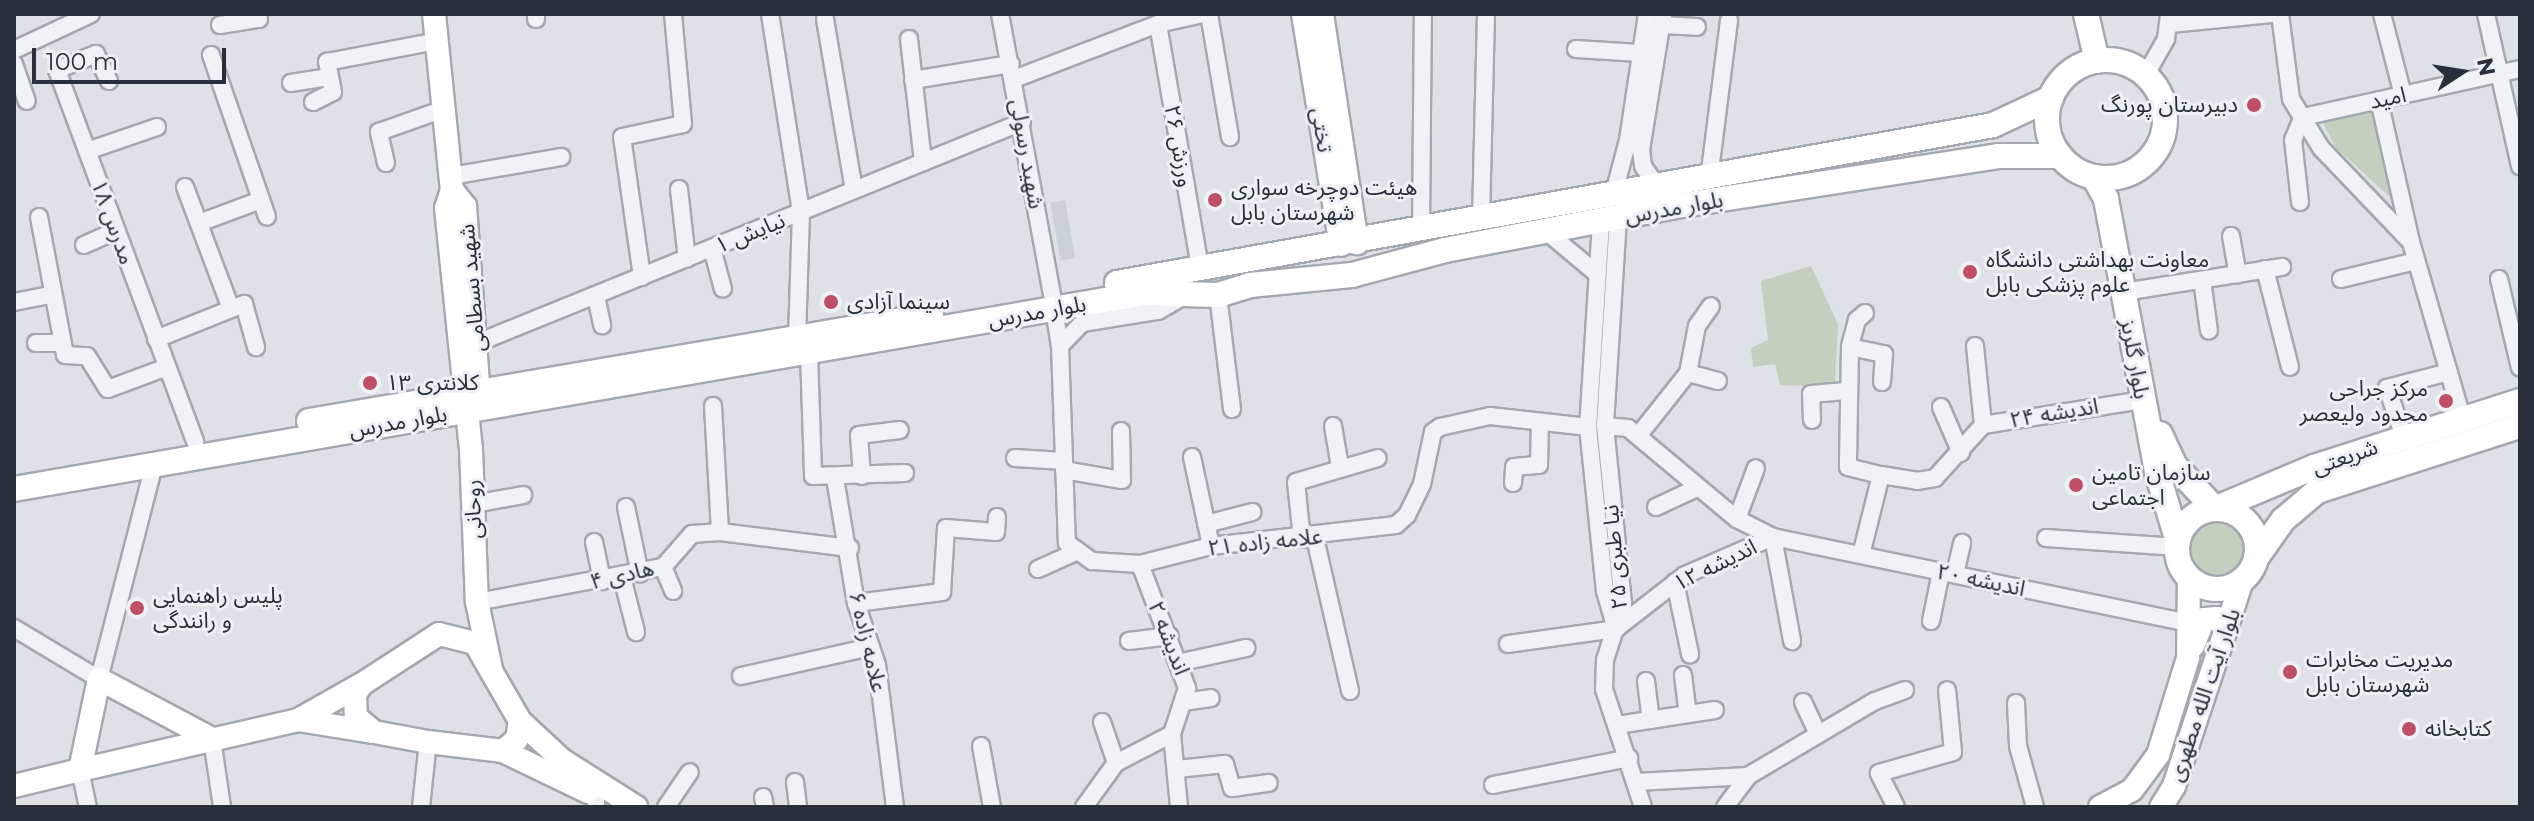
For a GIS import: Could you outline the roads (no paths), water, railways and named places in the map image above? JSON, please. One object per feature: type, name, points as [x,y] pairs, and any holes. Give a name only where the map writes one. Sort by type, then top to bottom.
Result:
[{"type":"main road","name":"شهید بسطامی","points":[[434,14],[451,183],[446,208],[472,401]]},
{"type":"main road","name":"تختی","points":[[1303,14],[1349,247]]},
{"type":"main road","name":"تختی","points":[[1322,14],[1349,247]]},
{"type":"main road","points":[[2086,14],[2097,61]]},
{"type":"main road","points":[[2097,61],[2128,65],[2145,76],[2161,99],[2163,131],[2149,160],[2136,170],[2094,177],[2060,156],[2047,128],[2051,98],[2069,73],[2097,61]]},
{"type":"main road","name":"بلوار مدرس","points":[[14,474],[195,442],[472,401],[1053,302],[1200,268],[1349,247],[1421,229],[1993,125],[2051,98]]},
{"type":"main road","name":"بلوار مدرس","points":[[1053,302],[1145,293],[1182,297],[1218,295],[1250,285],[1352,275],[1445,250],[1609,220],[1998,156],[2060,156]]},
{"type":"main road","name":"بلوار گلریز","points":[[2136,170],[2120,197],[2162,446],[2217,507]]},
{"type":"main road","name":"بلوار گلریز","points":[[2094,177],[2106,199],[2142,400],[2178,544]]},
{"type":"main road","name":"شهید بسطامی","points":[[451,183],[465,206],[477,343],[472,401]]},
{"type":"main road","points":[[1250,285],[1349,247],[1445,250]]},
{"type":"main road","name":"بلوار مدرس","points":[[14,489],[154,465],[472,401]]},
{"type":"main road","name":"روحانی","points":[[472,401],[477,605],[491,669]]},
{"type":"main road","name":"شریعتی","points":[[2217,507],[2404,437],[2520,401]]},
{"type":"main road","name":"شریعتی","points":[[2256,558],[2283,520],[2317,491],[2520,426]]},
{"type":"main road","points":[[2259,489],[2265,509],[2283,520]]},
{"type":"main road","points":[[2217,507],[2250,526],[2256,558],[2242,580],[2211,588],[2189,577],[2178,544],[2187,523],[2217,507]]},
{"type":"main road","name":"بلوار آیت الله مطهری","points":[[2132,798],[2158,755],[2188,658],[2189,577]]},
{"type":"main road","name":"بلوار آیت الله مطهری","points":[[2166,804],[2242,580]]},
{"type":"main road","points":[[14,786],[298,720],[362,684],[477,605]]},
{"type":"main road","points":[[2188,658],[2204,619],[2217,618],[2226,630]]},
{"type":"main road","points":[[439,634],[475,643],[520,721],[562,760],[636,807]]},
{"type":"main road","points":[[80,770],[99,679],[212,739]]},
{"type":"main road","points":[[362,684],[355,694],[356,717],[374,732]]},
{"type":"main road","points":[[298,720],[503,751],[601,803]]},
{"type":"main road","points":[[503,751],[517,739],[520,721]]},
{"type":"main road","points":[[2100,807],[2132,798]]},
{"type":"street","points":[[14,50],[91,14]]},
{"type":"street","points":[[220,25],[259,19],[258,14]]},
{"type":"street","points":[[651,275],[622,137],[683,124],[673,14]]},
{"type":"street","points":[[770,14],[801,212],[803,345],[813,476],[835,478],[905,473]]},
{"type":"street","name":"شهید رسولی","points":[[1000,14],[1053,302]]},
{"type":"street","points":[[913,80],[1012,72],[1158,24],[1206,14],[1230,137]]},
{"type":"street","points":[[1421,229],[1423,14]]},
{"type":"street","points":[[1481,219],[1486,14]]},
{"type":"street","points":[[1614,193],[1628,140],[1647,14]]},
{"type":"street","points":[[2145,76],[2158,59],[2169,19],[2272,14]]},
{"type":"street","points":[[2280,14],[2291,66],[2287,81],[2303,117],[2321,148],[2411,242]]},
{"type":"street","points":[[2382,14],[2403,95]]},
{"type":"street","points":[[2486,14],[2520,166]]},
{"type":"street","points":[[825,19],[854,190]]},
{"type":"street","points":[[1657,186],[1643,166],[1641,150],[1662,19],[1697,27]]},
{"type":"street","points":[[1709,179],[1729,20]]},
{"type":"street","name":"ورزش ۲۶","points":[[1158,24],[1200,268]]},
{"type":"street","points":[[909,39],[923,162]]},
{"type":"street","points":[[313,102],[333,92],[327,62],[437,41]]},
{"type":"street","points":[[1576,49],[1640,53]]},
{"type":"street","name":"مدرس ۱۸","points":[[109,81],[96,54],[57,70],[195,442]]},
{"type":"street","points":[[211,55],[267,217]]},
{"type":"street","points":[[14,64],[27,101]]},
{"type":"street","name":"امید","points":[[2303,117],[2520,69]]},
{"type":"street","points":[[291,83],[330,77]]},
{"type":"street","points":[[2379,100],[2411,242],[2462,418]]},
{"type":"street","points":[[386,163],[379,132],[444,109]]},
{"type":"street","points":[[2300,202],[2293,140],[2303,117]]},
{"type":"street","name":"نیایش ۱","points":[[477,343],[1022,122]]},
{"type":"street","points":[[87,151],[157,127]]},
{"type":"street","points":[[451,183],[561,157]]},
{"type":"street","points":[[185,187],[231,309]]},
{"type":"street","points":[[679,189],[687,259]]},
{"type":"street","points":[[199,223],[261,200]]},
{"type":"street","points":[[39,217],[50,295],[65,355],[87,356],[108,389],[167,367]]},
{"type":"street","name":"نیا طبری ۲۵","points":[[1602,334],[1597,274],[1609,220]]},
{"type":"street","name":"نیا طبری ۲۵","points":[[1609,220],[1596,427],[1605,591],[1616,629]]},
{"type":"street","points":[[84,245],[116,231]]},
{"type":"street","points":[[1547,232],[1597,274]]},
{"type":"street","points":[[2231,236],[2238,274]]},
{"type":"street","points":[[712,248],[723,289]]},
{"type":"street","points":[[2341,279],[2416,261]]},
{"type":"street","points":[[2136,290],[2273,268],[2290,367]]},
{"type":"street","points":[[2499,279],[2520,368]]},
{"type":"street","points":[[2202,280],[2209,331]]},
{"type":"street","points":[[14,302],[50,295]]},
{"type":"street","points":[[1218,295],[1232,409]]},
{"type":"street","points":[[596,296],[602,325]]},
{"type":"street","points":[[1060,346],[1082,323],[1158,311],[1182,297]]},
{"type":"street","points":[[1038,569],[1078,551],[1067,543],[1060,346],[1053,302]]},
{"type":"street","points":[[156,339],[244,304],[256,347]]},
{"type":"street","points":[[1638,436],[1688,373],[1697,326],[1711,306]]},
{"type":"street","points":[[1812,420],[1811,394],[1846,391],[1850,347],[1857,320],[1865,313]]},
{"type":"street","points":[[36,343],[62,343]]},
{"type":"street","points":[[1975,346],[1983,425]]},
{"type":"street","points":[[1850,347],[1884,354],[1882,382]]},
{"type":"street","points":[[2404,437],[2387,388],[2449,372]]},
{"type":"street","points":[[1688,373],[1718,381]]},
{"type":"street","name":"اندیشه ۲۴","points":[[1846,391],[1848,467],[1926,481],[1945,472],[1983,425],[2142,400]]},
{"type":"street","points":[[713,406],[720,532]]},
{"type":"street","points":[[1941,407],[1961,453]]},
{"type":"street","name":"علامه زاده ۲۱","points":[[1078,551],[1092,561],[1140,564],[1211,546],[1309,538],[1402,521],[1422,484],[1433,432],[1440,427],[1490,416],[1596,427],[1623,426],[1638,436]]},
{"type":"street","points":[[1513,483],[1514,467],[1539,465],[1540,422]]},
{"type":"street","points":[[1333,426],[1340,467]]},
{"type":"street","points":[[862,476],[859,435],[900,430]]},
{"type":"street","points":[[1015,458],[1122,480],[1121,431]]},
{"type":"street","name":"اندیشه ۲۰","points":[[1638,436],[1737,519],[1773,537],[2189,623]]},
{"type":"street","points":[[1192,457],[1211,546]]},
{"type":"street","points":[[1350,691],[1296,482],[1378,458]]},
{"type":"street","points":[[14,628],[99,679],[154,465]]},
{"type":"street","points":[[1737,519],[1756,468]]},
{"type":"street","points":[[1861,555],[1881,475]]},
{"type":"street","name":"علامه زاده ۶","points":[[835,478],[850,548],[856,603],[871,647],[895,807]]},
{"type":"street","points":[[1656,507],[1697,488]]},
{"type":"street","points":[[474,504],[523,495]]},
{"type":"street","points":[[626,507],[640,574]]},
{"type":"street","points":[[1206,524],[1252,512]]},
{"type":"street","points":[[856,603],[942,592],[946,528],[996,532],[997,517]]},
{"type":"street","name":"هادی ۴","points":[[477,605],[663,567],[692,534],[720,532],[850,548]]},
{"type":"street","points":[[1773,537],[1792,641]]},
{"type":"street","name":"اندیشه ۱۲","points":[[1616,629],[1675,582],[1773,537]]},
{"type":"street","points":[[2046,538],[2178,544]]},
{"type":"street","points":[[594,542],[602,581]]},
{"type":"street","points":[[1931,621],[1962,543]]},
{"type":"street","name":"اندیشه ۲","points":[[1140,564],[1182,662],[1187,688],[1172,734],[1179,807]]},
{"type":"street","points":[[663,567],[673,591]]},
{"type":"street","points":[[622,577],[636,632]]},
{"type":"street","points":[[1675,582],[1690,654]]},
{"type":"street","points":[[1508,644],[1616,629],[1605,660],[1604,689],[1643,807]]},
{"type":"street","points":[[1129,641],[1170,636]]},
{"type":"street","points":[[741,676],[871,647]]},
{"type":"street","points":[[1182,662],[1246,648]]},
{"type":"street","points":[[1683,675],[1688,714]]},
{"type":"street","points":[[1646,681],[1651,720]]},
{"type":"street","points":[[1725,807],[1748,776],[1887,695],[1905,690]]},
{"type":"street","points":[[1896,807],[1879,773],[1953,752],[1947,690]]},
{"type":"street","points":[[1183,702],[1211,698]]},
{"type":"street","points":[[1803,702],[1818,734]]},
{"type":"street","points":[[2016,703],[2018,746],[2035,807]]},
{"type":"street","points":[[1617,725],[1715,710]]},
{"type":"street","points":[[1102,722],[1116,763]]},
{"type":"street","points":[[1084,807],[1099,800],[1116,763],[1172,734]]},
{"type":"street","points":[[212,739],[222,807]]},
{"type":"street","points":[[421,807],[428,742]]},
{"type":"street","points":[[981,746],[992,807]]},
{"type":"street","points":[[1493,785],[1629,758]]},
{"type":"street","points":[[1177,769],[1225,764],[1232,788],[1269,783]]},
{"type":"street","points":[[80,770],[88,807]]},
{"type":"street","points":[[666,807],[690,772]]},
{"type":"street","points":[[1636,782],[1748,776]]},
{"type":"street","points":[[795,782],[798,807]]},
{"type":"place","name":"دبیرستان پورنگ","points":[[2254,105]]},
{"type":"place","name":"هیئت دوچرخه سواری شهرستان بابل","points":[[1215,200]]},
{"type":"place","name":"معاونت بهداشتی دانشگاه علوم پزشکی بابل","points":[[1970,272]]},
{"type":"place","name":"سینما آزادی","points":[[831,302]]},
{"type":"place","name":"کلانتری ۱۳","points":[[370,383]]},
{"type":"place","name":"مرکز جراحی محدود ولیعصر","points":[[2446,401]]},
{"type":"place","name":"سازمان تامین اجتماعی","points":[[2076,485]]},
{"type":"place","name":"پلیس راهنمایی و رانندگی","points":[[137,608]]},
{"type":"place","name":"مدیریت مخابرات شهرستان بابل","points":[[2290,672]]},
{"type":"place","name":"کتابخانه","points":[[2409,729]]}]
